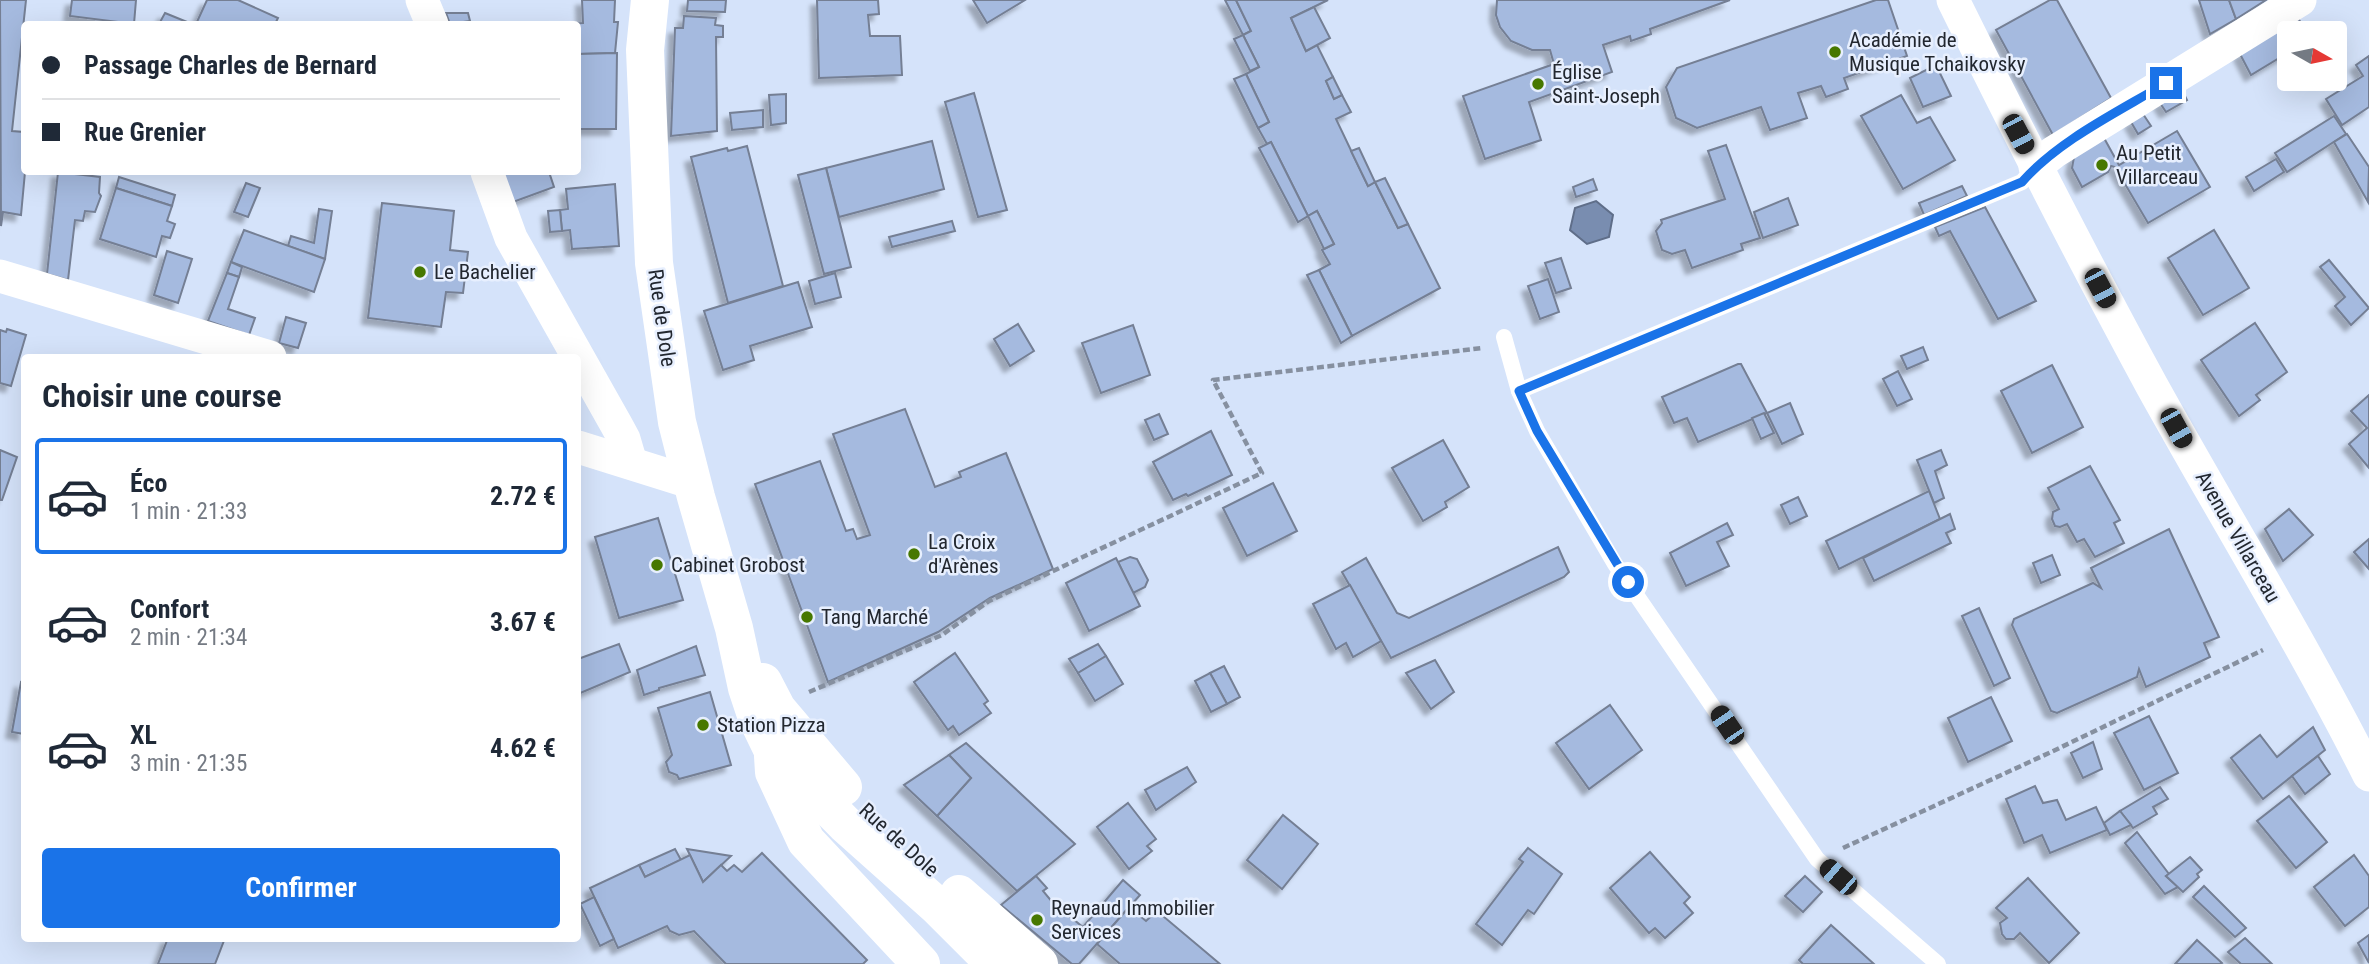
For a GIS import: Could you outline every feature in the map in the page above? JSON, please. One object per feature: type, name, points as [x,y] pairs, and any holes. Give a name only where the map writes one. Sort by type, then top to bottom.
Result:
[{"type":"main road","name":"Rue de Dole","points":[[650,0],[645,50],[654,263],[677,422],[757,718],[773,751],[845,824],[937,906],[995,964]]},
{"type":"main road","name":"Rue de Dole","points":[[734,628],[777,709],[819,761],[872,819],[1039,964]]},
{"type":"main road","points":[[773,751],[774,772],[806,841],[921,964]]},
{"type":"street","points":[[422,0],[431,21]]},
{"type":"street","name":"Avenue Villarceau","points":[[1953,0],[2035,167],[2152,386],[2295,635],[2369,775]]},
{"type":"street","points":[[2035,167],[2054,152],[2300,0]]},
{"type":"street","points":[[488,175],[511,238],[576,354]]},
{"type":"street","points":[[0,276],[260,354]]},
{"type":"street","points":[[581,362],[624,439],[631,463]]},
{"type":"street","points":[[581,448],[693,483]]},
{"type":"lane","points":[[1519,391],[2022,182],[2035,167]]},
{"type":"lane","points":[[1506,341],[1519,391],[1537,431],[1615,564],[1818,859],[1938,964]]},
{"type":"path","points":[[824,687],[943,635],[989,601],[1262,473],[1213,380],[1506,341]]},
{"type":"path","points":[[1818,859],[2295,635]]},
{"type":"water","points":[[1596,201],[1613,215],[1609,237],[1587,244],[1570,230],[1575,208]]},
{"type":"building","points":[[0,0],[26,0],[24,21],[21,21],[21,47],[12,131],[21,132],[21,175],[25,175],[21,215],[3,212],[1,226]]},
{"type":"building","points":[[72,0],[136,0],[134,21],[70,16]]},
{"type":"building","points":[[207,0],[238,0],[278,18],[276,21],[197,21]]},
{"type":"building","points":[[582,0],[615,0],[614,22],[618,22],[615,53],[581,54]]},
{"type":"building","points":[[688,0],[726,0],[725,12],[687,11]]},
{"type":"building","points":[[817,0],[878,0],[879,14],[868,15],[870,36],[900,36],[902,75],[819,78]]},
{"type":"building","points":[[973,0],[1025,0],[987,23]]},
{"type":"building","points":[[1225,0],[1236,0],[1251,31],[1243,35]]},
{"type":"building","points":[[1236,0],[1328,0],[1291,18],[1306,51],[1317,45],[1333,77],[1326,81],[1334,99],[1342,95],[1351,112],[1336,119],[1368,186],[1375,182],[1398,228],[1408,224],[1440,288],[1352,336],[1319,270],[1330,264],[1322,250],[1334,244],[1317,211],[1308,216],[1271,142],[1267,144],[1258,128],[1269,122],[1246,74],[1259,67],[1243,35],[1251,31]]},
{"type":"building","name":"Église Saint-Joseph","points":[[1497,0],[1730,0],[1650,29],[1651,34],[1631,41],[1630,36],[1603,45],[1612,72],[1529,102],[1541,140],[1485,159],[1463,96],[1554,64],[1550,50],[1532,50],[1511,41],[1500,27],[1496,15]]},
{"type":"building","points":[[1876,0],[1888,0],[1907,56],[1844,78],[1848,89],[1826,97],[1821,86],[1798,93],[1807,118],[1770,130],[1761,107],[1697,128],[1676,118],[1666,87],[1677,68]]},
{"type":"building","points":[[2050,0],[2057,0],[2111,98],[2053,135],[1996,30]]},
{"type":"building","points":[[2199,0],[2229,0],[2236,19],[2210,34]]},
{"type":"building","points":[[2229,0],[2266,0],[2236,19]]},
{"type":"building","points":[[1314,7],[1330,38],[1306,51],[1291,18]]},
{"type":"building","points":[[165,13],[185,21],[161,21]]},
{"type":"building","points":[[446,13],[468,13],[470,21],[449,21]]},
{"type":"building","points":[[684,16],[716,18],[715,25],[723,26],[723,37],[716,37],[717,131],[671,136],[675,28],[683,28]]},
{"type":"building","points":[[2277,31],[2277,59],[2251,75],[2240,54]]},
{"type":"building","points":[[1243,35],[1259,67],[1250,71],[1234,39]]},
{"type":"building","points":[[617,53],[616,129],[581,129],[581,54]]},
{"type":"building","points":[[2369,56],[2369,107],[2342,125],[2326,99],[2339,91],[2347,91],[2347,86],[2363,76],[2356,65]]},
{"type":"building","points":[[1936,65],[1951,96],[1923,107],[1910,78]]},
{"type":"building","points":[[1246,74],[1269,122],[1258,128],[1234,79]]},
{"type":"building","points":[[1333,77],[1342,95],[1334,99],[1326,81]]},
{"type":"building","points":[[2182,90],[2187,100],[2166,112],[2160,103]]},
{"type":"building","points":[[974,93],[1007,210],[978,217],[945,102]]},
{"type":"building","points":[[786,94],[786,123],[771,125],[769,95]]},
{"type":"building","points":[[1901,95],[1917,123],[1930,117],[1955,160],[1903,189],[1861,116]]},
{"type":"building","points":[[763,110],[763,127],[732,130],[730,113]]},
{"type":"building","points":[[2143,114],[2151,126],[2138,134],[2131,122]]},
{"type":"building","points":[[2334,116],[2346,134],[2287,172],[2275,153]]},
{"type":"building","points":[[2177,131],[2210,187],[2148,223],[2115,167],[2111,166],[2108,172],[2082,187],[2072,168],[2074,157],[2104,138],[2119,165]]},
{"type":"building","points":[[2347,134],[2369,167],[2368,202],[2334,142]]},
{"type":"building","points":[[932,141],[944,189],[839,217],[826,168]]},
{"type":"building","points":[[1271,142],[1308,216],[1298,222],[1259,148]]},
{"type":"building","points":[[1726,145],[1760,238],[1741,244],[1743,250],[1692,268],[1685,250],[1672,254],[1662,250],[1656,231],[1662,223],[1661,220],[1725,199],[1708,151]]},
{"type":"building","points":[[747,146],[783,286],[728,303],[691,157]]},
{"type":"building","points":[[1359,148],[1375,182],[1368,186],[1351,151]]},
{"type":"building","points":[[2276,159],[2284,172],[2254,191],[2246,177]]},
{"type":"building","points":[[826,168],[851,267],[824,274],[798,175]]},
{"type":"building","points":[[58,175],[100,177],[101,196],[95,212],[85,211],[83,221],[75,220],[68,280],[47,274]]},
{"type":"building","points":[[501,175],[550,175],[554,187],[513,202]]},
{"type":"building","points":[[119,177],[175,195],[172,206],[116,188]]},
{"type":"building","points":[[1385,178],[1408,224],[1398,228],[1375,182]]},
{"type":"building","points":[[1593,179],[1597,190],[1576,197],[1573,187]]},
{"type":"building","points":[[246,183],[260,188],[248,217],[234,212]]},
{"type":"building","points":[[615,184],[619,246],[572,249],[570,230],[562,231],[560,210],[568,209],[566,189]]},
{"type":"building","points":[[1962,186],[1967,196],[1924,215],[1919,203]]},
{"type":"building","points":[[116,188],[172,206],[167,221],[175,224],[170,238],[162,236],[156,257],[100,239]]},
{"type":"building","points":[[1788,198],[1798,225],[1763,238],[1754,212]]},
{"type":"building","name":"Le Bachelier","points":[[382,203],[454,211],[450,250],[468,252],[463,293],[446,292],[441,327],[368,318]]},
{"type":"building","points":[[1985,207],[2036,301],[1998,319],[1950,231],[1939,236],[1935,227]]},
{"type":"building","points":[[319,209],[332,211],[325,259],[288,246],[291,236],[314,243]]},
{"type":"building","points":[[560,210],[562,231],[550,232],[548,211]]},
{"type":"building","points":[[1317,211],[1334,244],[1324,249],[1308,216]]},
{"type":"building","points":[[952,221],[955,231],[892,247],[889,237]]},
{"type":"building","points":[[244,230],[325,259],[314,292],[231,262]]},
{"type":"building","points":[[2214,230],[2249,288],[2203,315],[2168,258]]},
{"type":"building","points":[[167,251],[192,259],[178,303],[154,295]]},
{"type":"building","points":[[1561,258],[1571,288],[1556,293],[1545,263]]},
{"type":"building","points":[[2329,260],[2369,308],[2351,325],[2335,306],[2345,297],[2320,267]]},
{"type":"building","points":[[231,262],[242,267],[239,277],[227,273]]},
{"type":"building","points":[[1319,270],[1352,336],[1341,343],[1307,275]]},
{"type":"building","points":[[227,273],[239,277],[228,309],[255,318],[249,335],[208,321]]},
{"type":"building","points":[[835,273],[841,297],[815,304],[809,281]]},
{"type":"building","points":[[1548,279],[1559,312],[1540,319],[1528,286]]},
{"type":"building","points":[[798,282],[812,327],[750,346],[754,360],[723,370],[704,311]]},
{"type":"building","points":[[286,317],[306,323],[298,348],[279,343]]},
{"type":"building","points":[[2255,323],[2287,372],[2256,395],[2260,400],[2239,416],[2201,360]]},
{"type":"building","points":[[1018,324],[1034,351],[1010,366],[994,339]]},
{"type":"building","points":[[1133,325],[1150,375],[1101,393],[1082,343]]},
{"type":"building","points":[[7,329],[26,335],[11,386],[0,383],[0,330],[6,332]]},
{"type":"building","points":[[1923,347],[1928,360],[1907,369],[1901,356]]},
{"type":"building","points":[[1741,364],[1767,413],[1698,442],[1687,418],[1674,423],[1662,397]]},
{"type":"building","points":[[2052,365],[2083,427],[2032,453],[2001,391]]},
{"type":"building","points":[[1898,371],[1912,399],[1897,406],[1883,379]]},
{"type":"building","points":[[2369,395],[2369,468],[2349,444],[2367,428],[2351,411]]},
{"type":"building","points":[[1790,403],[1803,434],[1782,444],[1767,413]]},
{"type":"building","name":"La Croix d'Arènes","points":[[905,409],[935,487],[961,477],[959,472],[1006,453],[1053,569],[990,598],[938,632],[828,682],[755,484],[820,461],[846,531],[853,529],[857,539],[870,535],[833,434]]},
{"type":"building","points":[[1764,413],[1774,433],[1761,439],[1752,418]]},
{"type":"building","points":[[1159,414],[1168,434],[1154,440],[1145,420]]},
{"type":"building","points":[[1211,431],[1232,475],[1188,496],[1186,494],[1173,500],[1153,462]]},
{"type":"building","points":[[1443,440],[1469,487],[1445,502],[1447,507],[1423,521],[1392,468]]},
{"type":"building","points":[[0,450],[17,457],[2,500],[0,500]]},
{"type":"building","points":[[1941,450],[1947,465],[1935,471],[1944,498],[1934,503],[1917,460]]},
{"type":"building","points":[[2090,466],[2120,520],[2114,523],[2124,543],[2095,557],[2084,539],[2077,542],[2067,524],[2055,526],[2053,512],[2059,509],[2048,488]]},
{"type":"building","points":[[1273,483],[1297,531],[1247,556],[1223,508]]},
{"type":"building","points":[[1929,491],[1940,519],[1839,569],[1826,541]]},
{"type":"building","points":[[1798,497],[1807,516],[1790,524],[1781,505]]},
{"type":"building","points":[[2289,509],[2313,535],[2283,561],[2265,529]]},
{"type":"building","points":[[1950,514],[1955,529],[1946,533],[1951,543],[1874,581],[1863,558]]},
{"type":"building","points":[[658,518],[683,600],[619,618],[595,537]]},
{"type":"building","points":[[1727,523],[1733,535],[1717,542],[1729,566],[1686,586],[1670,553]]},
{"type":"building","points":[[2169,529],[2219,637],[2204,643],[2210,657],[2146,687],[2139,669],[2137,677],[2057,713],[2051,711],[2012,625],[2014,619],[2093,583],[2101,588],[2091,568]]},
{"type":"building","points":[[2369,539],[2369,569],[2354,552]]},
{"type":"building","points":[[1558,547],[1569,572],[1564,577],[1391,658],[1342,572],[1366,558],[1397,613],[1409,618]]},
{"type":"building","points":[[2052,555],[2060,575],[2041,583],[2033,563]]},
{"type":"building","points":[[1130,557],[1137,559],[1148,580],[1145,587],[1133,593],[1118,562]]},
{"type":"building","points":[[1116,558],[1140,606],[1089,631],[1066,583]]},
{"type":"building","points":[[1350,585],[1381,641],[1353,657],[1346,643],[1336,649],[1313,604]]},
{"type":"building","points":[[1979,608],[2010,678],[1994,686],[1962,616]]},
{"type":"building","points":[[619,644],[630,672],[581,693],[581,658]]},
{"type":"building","points":[[1098,644],[1106,656],[1078,673],[1069,659]]},
{"type":"building","points":[[696,646],[705,675],[644,695],[637,670]]},
{"type":"building","points":[[955,653],[988,701],[984,704],[991,713],[959,735],[953,726],[948,730],[914,682]]},
{"type":"building","points":[[1106,656],[1123,684],[1095,701],[1078,673]]},
{"type":"building","points":[[1435,660],[1454,692],[1431,709],[1406,673]]},
{"type":"building","points":[[1224,666],[1240,697],[1227,704],[1210,673]]},
{"type":"building","points":[[1210,673],[1227,704],[1211,712],[1195,681]]},
{"type":"building","points":[[21,682],[21,734],[12,732]]},
{"type":"building","points":[[710,692],[731,765],[679,779],[677,775],[669,772],[666,762],[672,755],[658,708]]},
{"type":"building","points":[[1991,697],[2012,741],[1968,762],[1948,718]]},
{"type":"building","points":[[1610,705],[1642,750],[1589,789],[1556,743]]},
{"type":"building","points":[[2149,716],[2178,773],[2144,790],[2114,733]]},
{"type":"building","points":[[2313,727],[2325,750],[2263,799],[2231,758],[2260,735],[2277,757]]},
{"type":"building","points":[[2093,742],[2102,769],[2083,778],[2071,753]]},
{"type":"building","points":[[966,743],[1075,844],[1017,891],[937,816],[971,778],[949,755]]},
{"type":"building","points":[[949,755],[971,778],[937,816],[904,785]]},
{"type":"building","points":[[2318,756],[2330,774],[2305,794],[2292,776]]},
{"type":"building","points":[[1187,767],[1196,782],[1156,810],[1145,790]]},
{"type":"building","points":[[2035,786],[2043,803],[2057,800],[2066,820],[2096,807],[2107,830],[2050,853],[2042,835],[2024,843],[2006,799]]},
{"type":"building","points":[[2160,787],[2168,799],[2153,807],[2157,814],[2133,828],[2120,811]]},
{"type":"building","points":[[2289,796],[2327,842],[2296,868],[2257,821]]},
{"type":"building","points":[[1128,803],[1156,839],[1147,846],[1152,851],[1129,869],[1097,827]]},
{"type":"building","points":[[2120,811],[2131,825],[2110,835],[2104,823]]},
{"type":"building","points":[[1283,815],[1318,844],[1282,889],[1247,860]]},
{"type":"building","points":[[2137,832],[2169,874],[2166,876],[2178,887],[2165,894],[2125,843]]},
{"type":"building","points":[[1528,848],[1562,874],[1534,914],[1528,910],[1502,945],[1476,924],[1523,862],[1519,859]]},
{"type":"building","points":[[675,849],[681,860],[645,877],[639,865]]},
{"type":"building","points":[[687,849],[731,856],[703,882]]},
{"type":"building","points":[[1650,852],[1690,897],[1684,903],[1693,913],[1665,938],[1655,928],[1649,933],[1610,888]]},
{"type":"building","points":[[762,853],[867,960],[863,964],[726,964],[694,931],[679,935],[670,931],[667,926],[618,948],[590,888],[639,865],[645,877],[690,855],[703,882],[721,865],[727,871],[734,865],[742,872]]},
{"type":"building","points":[[2354,855],[2369,876],[2369,907],[2345,926],[2314,887]]},
{"type":"building","points":[[2190,857],[2202,870],[2197,874],[2199,877],[2183,892],[2166,876]]},
{"type":"building","points":[[1036,876],[1047,888],[1043,891],[1053,903],[1083,927],[1123,880],[1140,895],[1079,964],[1072,964],[1001,905]]},
{"type":"building","points":[[1805,876],[1822,892],[1803,912],[1785,896]]},
{"type":"building","points":[[2028,878],[2079,933],[2049,963],[2020,933],[2014,939],[2006,939],[2002,934],[2000,923],[2007,918],[1996,908]]},
{"type":"building","points":[[2204,886],[2246,928],[2235,937],[2193,897]]},
{"type":"building","points":[[594,897],[614,939],[600,946],[581,904]]},
{"type":"building","points":[[1129,907],[1146,921],[1157,911],[1220,964],[1120,964],[1097,944]]},
{"type":"building","points":[[1831,925],[1874,964],[1803,964],[1799,960]]},
{"type":"building","points":[[2369,935],[2369,963],[2358,943]]},
{"type":"building","points":[[2245,938],[2272,964],[2241,964],[2228,952]]},
{"type":"building","points":[[2197,940],[2222,963],[2175,964]]},
{"type":"building","points":[[166,942],[223,942],[215,964],[158,964]]},
{"type":"place","name":"Académie de Musique Tchaikovsky","points":[[1835,52]]},
{"type":"place","name":"Église Saint-Joseph","points":[[1538,84]]},
{"type":"place","name":"Au Petit Villarceau","points":[[2102,165]]},
{"type":"place","name":"Le Bachelier","points":[[420,272]]},
{"type":"place","name":"La Croix d'Arènes","points":[[914,554]]},
{"type":"place","name":"Cabinet Grobost","points":[[657,565]]},
{"type":"place","name":"Tang Marché","points":[[807,617]]},
{"type":"place","name":"Station Pizza","points":[[703,725]]},
{"type":"place","name":"Reynaud Immobilier Services","points":[[1037,920]]},
{"type":"route","points":[[1628,582],[1537,431],[1519,391],[2022,182],[2054,152],[2166,83]]}]
